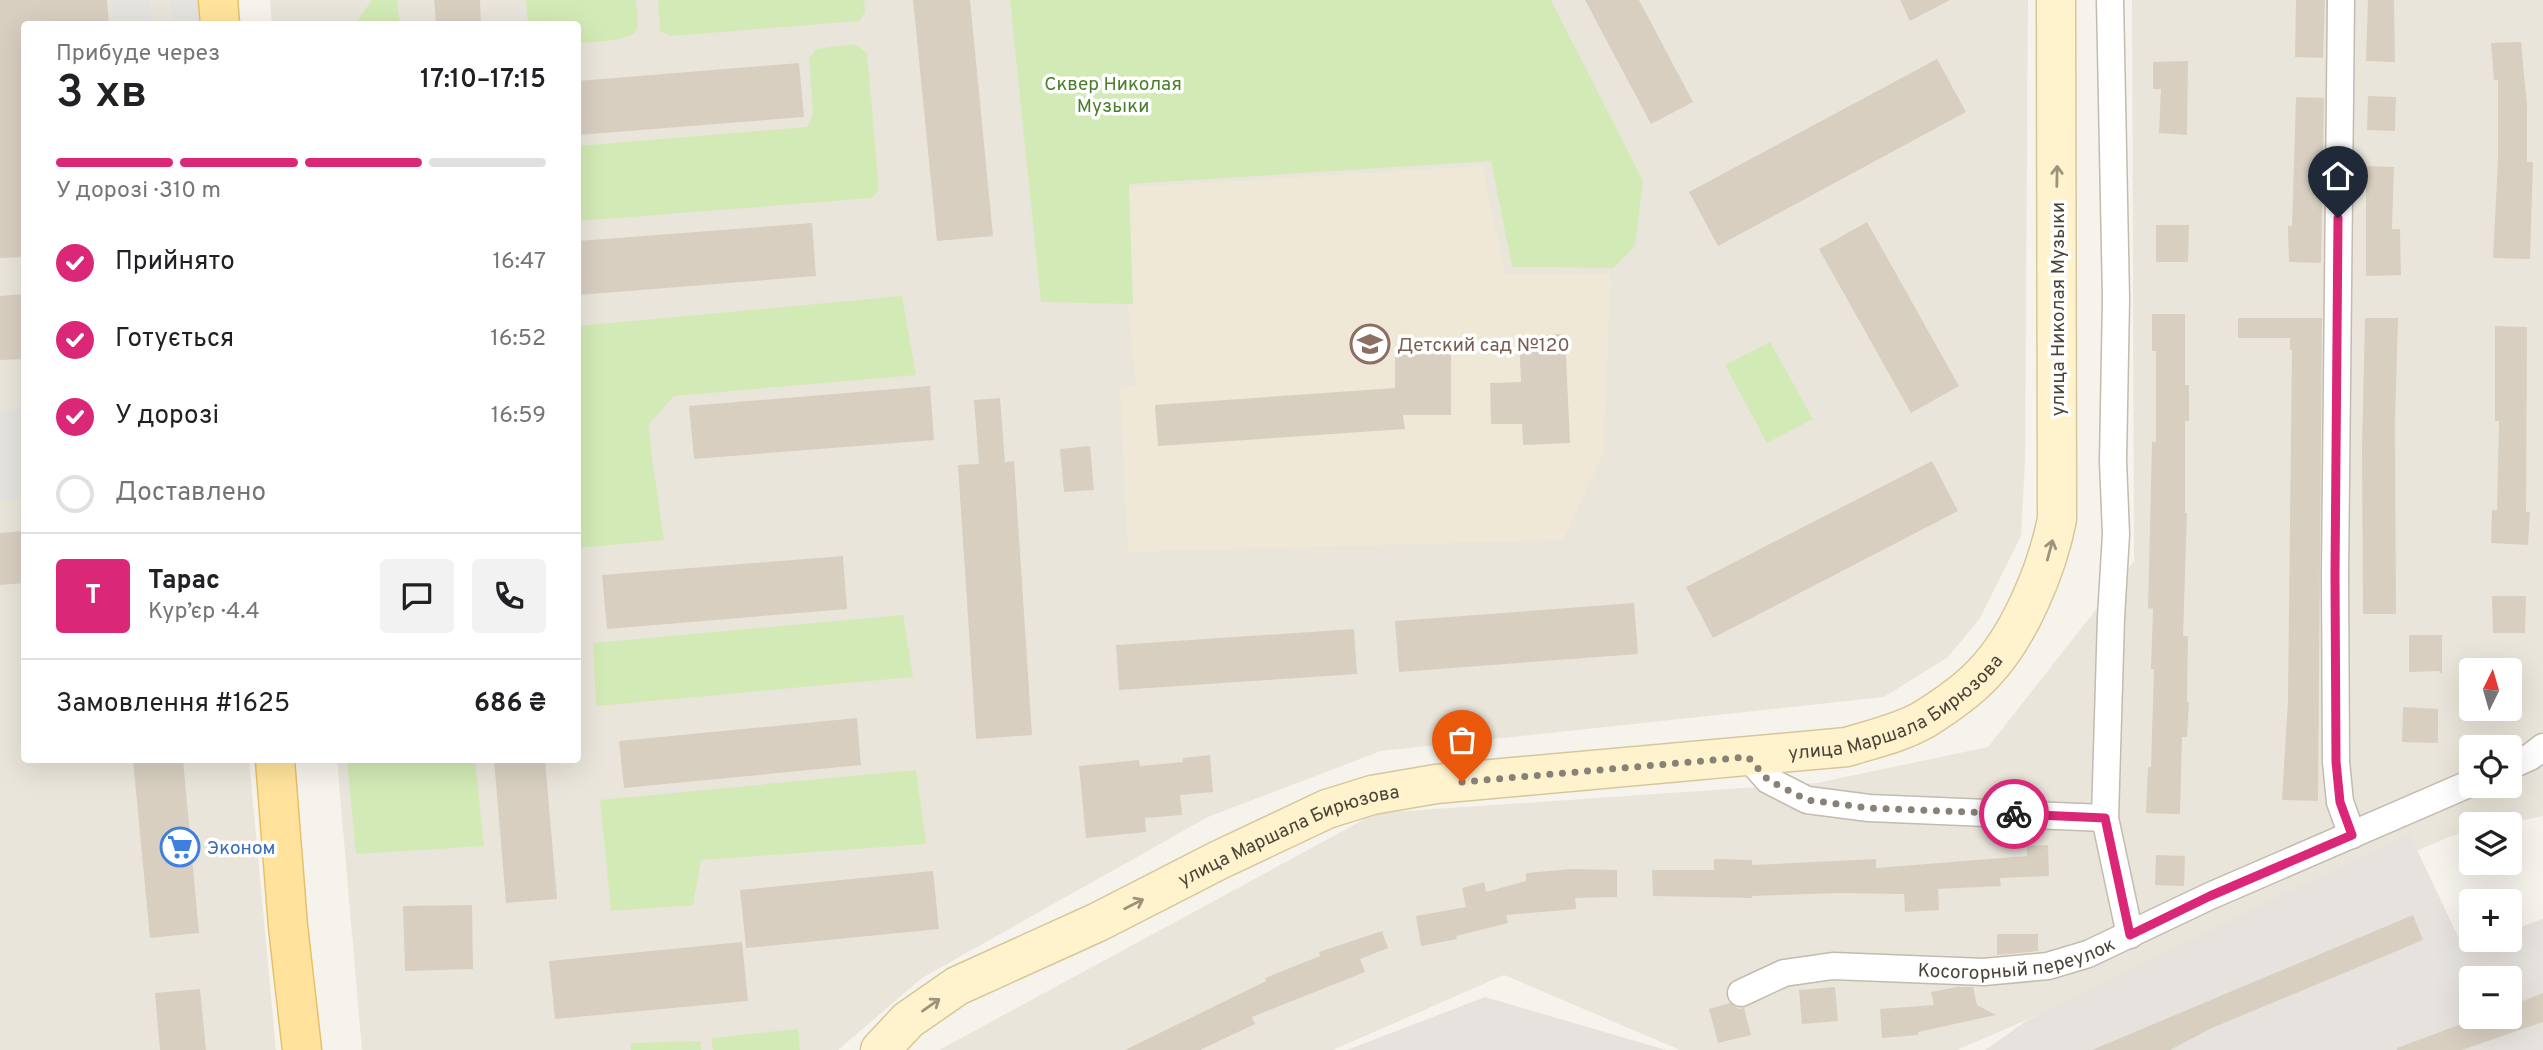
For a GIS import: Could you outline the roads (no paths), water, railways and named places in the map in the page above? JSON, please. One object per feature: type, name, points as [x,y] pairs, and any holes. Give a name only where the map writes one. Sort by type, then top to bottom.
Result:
[{"type":"main road","points":[[218,0],[220,21]]},
{"type":"main road","name":"улица Николая Музыки","points":[[2024,613],[2043,572],[2057,519],[2056,0]]},
{"type":"main road","name":"улица Маршала Бирюзова","points":[[880,1050],[908,1020],[957,986],[1098,922],[1327,809],[1372,795],[1436,784],[1847,747],[1884,736],[1921,720],[1949,702],[1984,674],[2024,613]]},
{"type":"main road","points":[[275,763],[288,926],[302,1050]]},
{"type":"street","points":[[2110,0],[2116,299],[2113,461],[2116,534],[2105,818],[2130,935]]},
{"type":"street","points":[[2341,0],[2335,547],[2336,762],[2340,802],[2352,835]]},
{"type":"street","points":[[2522,761],[2543,747]]},
{"type":"street","points":[[1748,757],[1768,780],[1807,800],[1869,808],[2105,818]]},
{"type":"street","name":"Косогорный переулок","points":[[1741,993],[1784,973],[1833,966],[1984,971],[2048,966],[2088,954],[2210,896],[2459,788]]},
{"type":"place","name":"Детский сад №120","points":[[1370,344]]},
{"type":"place","name":"Эконом","points":[[180,847]]},
{"type":"park label","name":"Сквер Николая Музыки","points":[[1113,94]]}]
